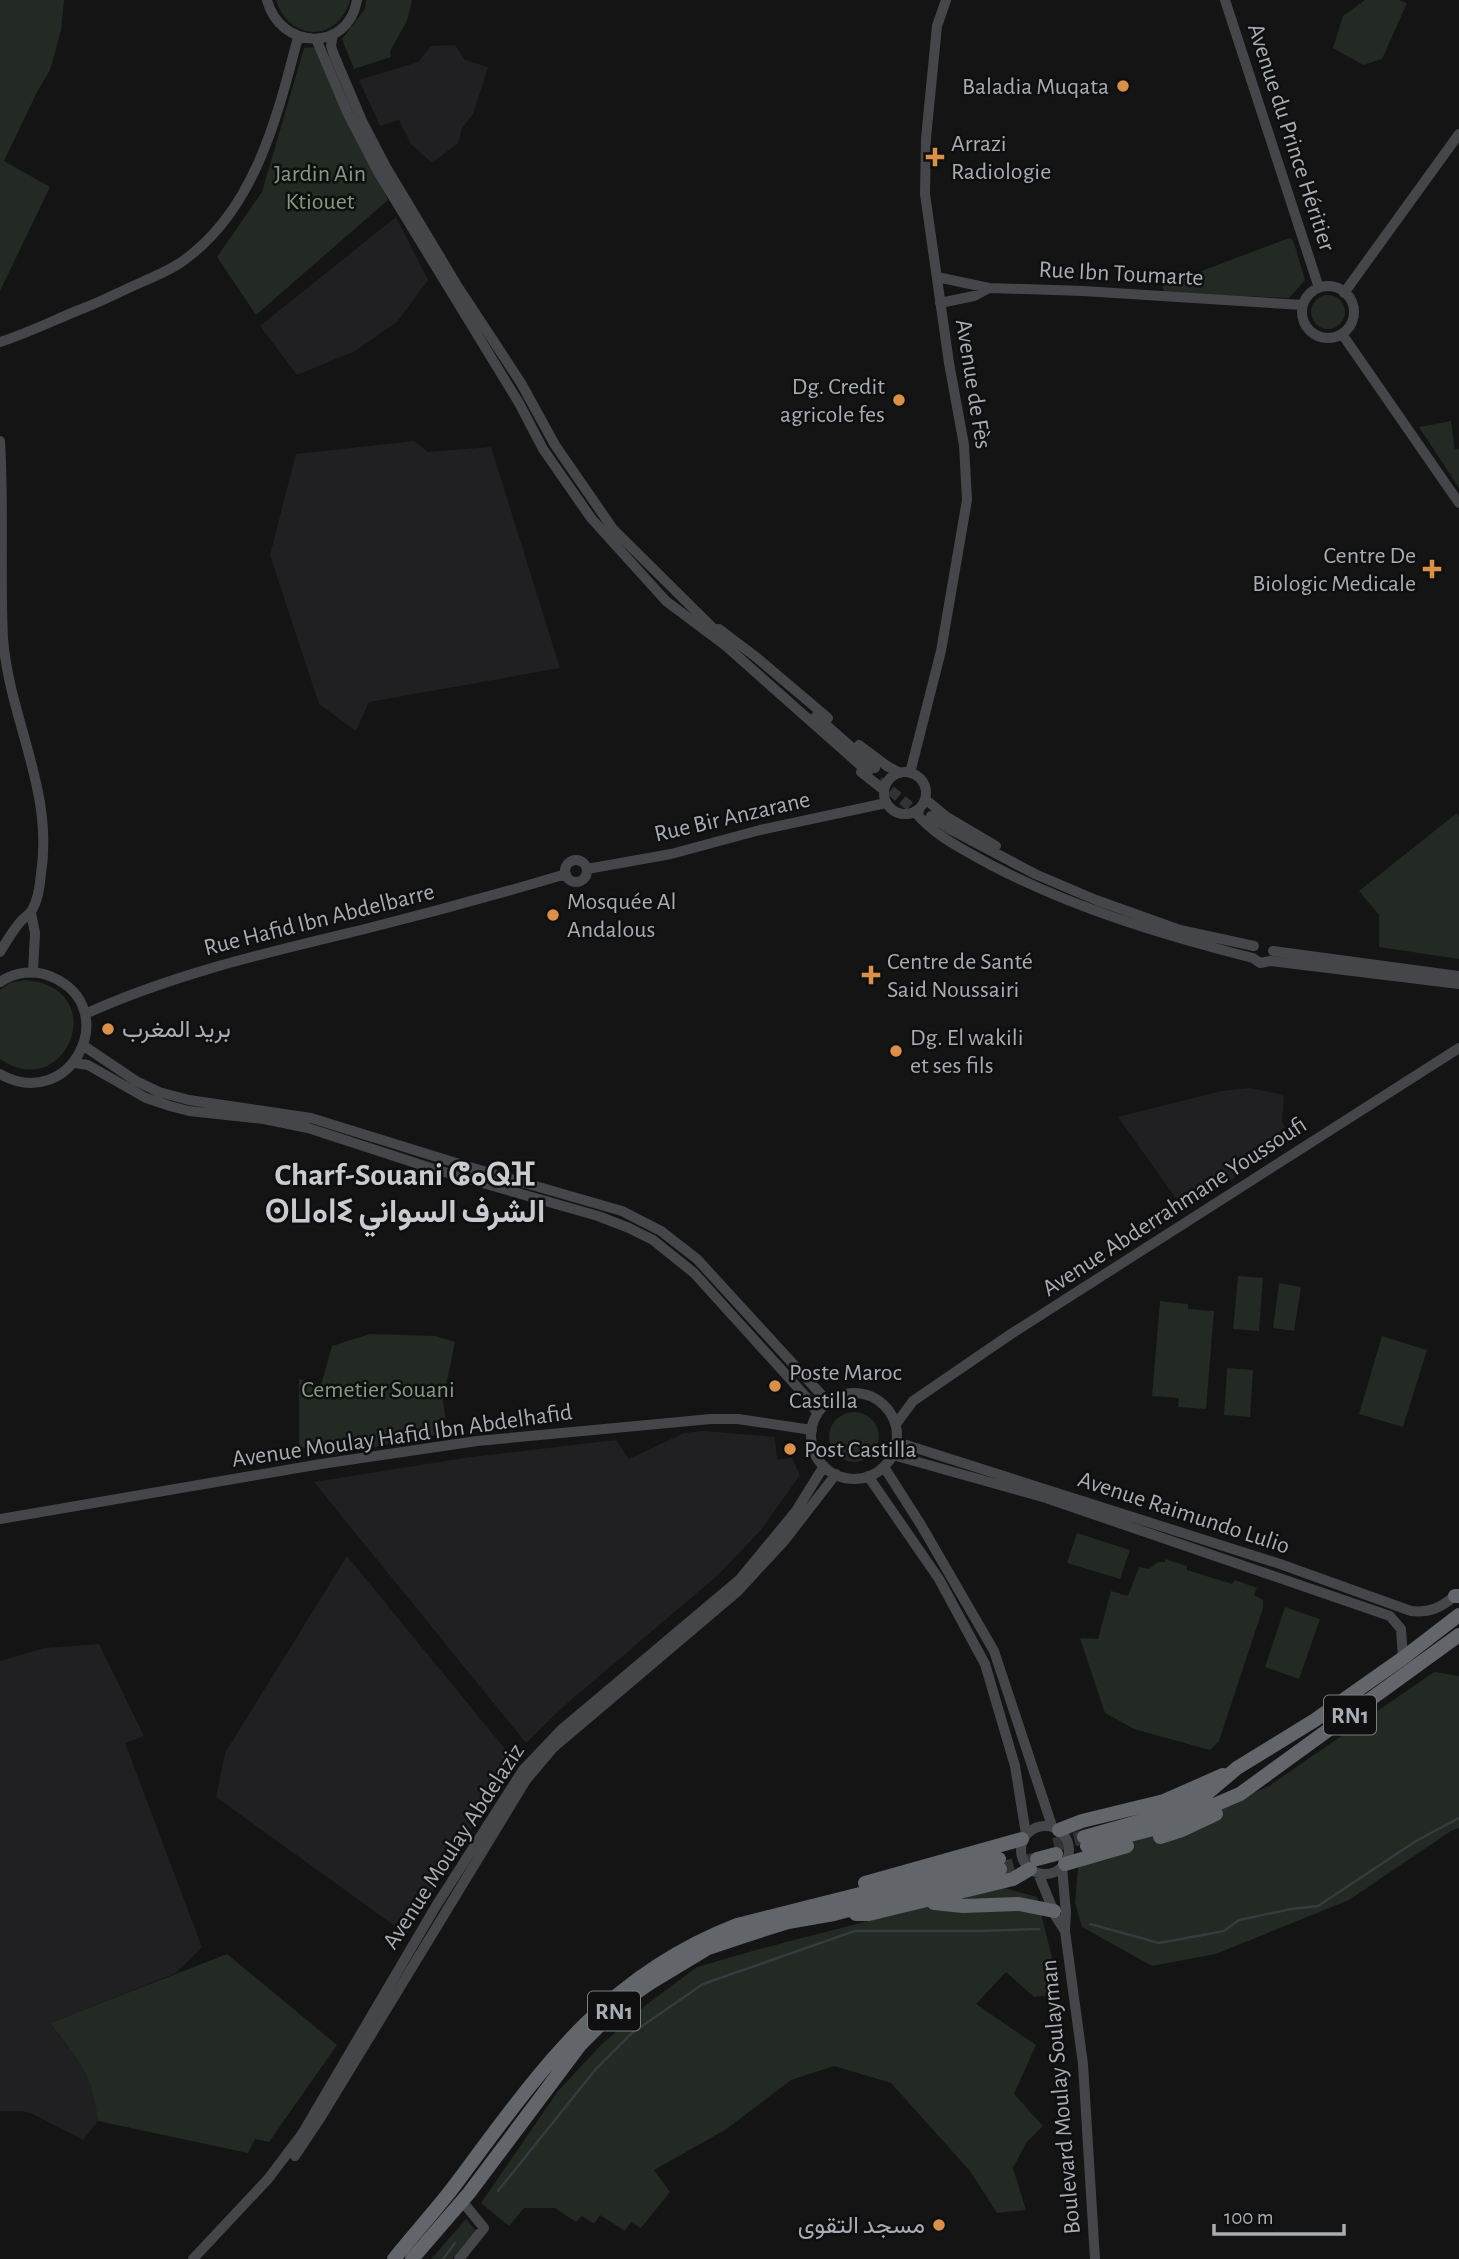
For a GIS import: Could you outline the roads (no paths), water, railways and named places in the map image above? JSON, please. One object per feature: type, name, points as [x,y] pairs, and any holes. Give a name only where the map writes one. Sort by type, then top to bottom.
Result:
[{"type":"highway","name":"RN1","points":[[1459,1615],[1315,1720],[1237,1768],[1215,1789],[1184,1808],[1085,1841],[1144,1833],[1240,1794],[1459,1635]]},
{"type":"highway","points":[[1055,1828],[1174,1797],[1237,1768]]},
{"type":"highway","points":[[1024,1836],[869,1881],[848,1889],[833,1907],[869,1914],[1013,1879],[1035,1863],[1182,1830],[1220,1812],[1240,1794]]},
{"type":"highway","name":"RN1","points":[[412,2259],[464,2207],[580,2045],[624,2001],[678,1964],[708,1948],[833,1907],[999,1864]]},
{"type":"highway","points":[[922,1902],[963,1906],[1019,1904],[1054,1911]]},
{"type":"highway","name":"RN1","points":[[394,2259],[448,2195],[571,2036],[614,1995],[646,1971],[703,1938],[748,1921],[833,1907]]},
{"type":"main road","points":[[267,0],[271,13],[287,31],[298,37],[316,39],[333,34],[344,26],[352,16],[357,0]]},
{"type":"main road","name":"Avenue de Fès","points":[[905,773],[941,651],[967,500],[964,445],[925,194],[925,163],[937,26],[946,0]]},
{"type":"main road","name":"Avenue du Prince Héritier","points":[[1225,0],[1319,288]]},
{"type":"main road","points":[[333,34],[331,46],[334,55],[362,121],[386,167],[458,287],[521,383],[555,444],[613,528],[733,652],[872,770]]},
{"type":"main road","points":[[0,342],[37,329],[161,274],[196,251],[214,234],[234,206],[262,156],[298,37]]},
{"type":"main road","points":[[316,39],[348,114],[378,172],[484,345],[549,458],[591,519],[666,601],[756,657],[876,759],[905,773],[916,775],[925,785],[925,799],[915,812],[901,814],[886,803],[884,790],[890,779],[905,773]]},
{"type":"main road","points":[[1344,293],[1459,134]]},
{"type":"main road","name":"Rue Ibn Toumarte","points":[[937,277],[989,288],[1303,305]]},
{"type":"main road","points":[[1329,287],[1344,293],[1353,306],[1354,314],[1350,326],[1334,338],[1316,335],[1304,323],[1303,305],[1307,297],[1319,288],[1329,287]]},
{"type":"main road","points":[[940,303],[975,296],[989,288]]},
{"type":"main road","points":[[1342,334],[1459,503]]},
{"type":"main road","points":[[0,441],[4,652],[14,706],[38,788],[44,825],[40,882],[31,913],[35,933],[33,972]]},
{"type":"main road","points":[[708,628],[742,668],[884,790]]},
{"type":"main road","points":[[925,799],[947,817],[1053,887]]},
{"type":"main road","name":"Rue Bir Anzarane","points":[[587,869],[671,854],[760,830],[886,803]]},
{"type":"main road","points":[[915,812],[930,828],[957,846],[1053,887]]},
{"type":"main road","points":[[931,820],[944,833],[1112,918],[1171,937],[1254,952]]},
{"type":"main road","name":"Rue Hafid Ibn Abdelbarre","points":[[85,1014],[147,988],[203,969],[468,903],[566,874],[568,864],[574,860],[580,860],[587,869]]},
{"type":"main road","points":[[0,952],[20,922],[31,913]]},
{"type":"main road","points":[[1254,952],[1261,942],[1266,943],[1271,956]]},
{"type":"main road","points":[[1254,952],[1260,963],[1271,956],[1459,976]]},
{"type":"main road","points":[[1271,956],[1459,984]]},
{"type":"main road","points":[[0,982],[19,973],[33,972],[60,980],[75,995],[85,1014],[87,1030],[84,1046],[75,1063],[56,1077],[33,1083],[17,1082],[0,1074]]},
{"type":"main road","points":[[84,1046],[136,1081],[159,1092],[189,1100],[311,1118],[611,1208],[643,1221],[661,1231],[697,1259],[828,1402]]},
{"type":"main road","name":"Avenue Abderrahmane Youssoufi","points":[[896,1424],[913,1401],[1012,1334],[1459,1048]]},
{"type":"main road","points":[[75,1063],[88,1065],[146,1098],[170,1106],[308,1128],[434,1169],[598,1216],[629,1228],[653,1240],[694,1273],[808,1399],[817,1413]]},
{"type":"main road","points":[[858,1393],[872,1396],[885,1406],[896,1424],[897,1442],[893,1455],[884,1467],[868,1476],[846,1478],[824,1466],[812,1443],[812,1430],[817,1413],[828,1402],[847,1394],[858,1393]]},
{"type":"main road","name":"Avenue Abderrahmane Youssoufi","points":[[885,1406],[913,1401]]},
{"type":"main road","name":"Avenue Moulay Hafid Ibn Abdelhafid","points":[[0,1519],[321,1464],[477,1441],[711,1419],[738,1419],[812,1430]]},
{"type":"main road","name":"Avenue Raimundo Lulio","points":[[897,1442],[1280,1564],[1411,1611],[1434,1610],[1457,1596]]},
{"type":"main road","name":"Avenue Raimundo Lulio","points":[[893,1455],[1055,1502],[1390,1616],[1401,1629],[1403,1658]]},
{"type":"main road","name":"Avenue Moulay Abdelaziz","points":[[647,1664],[753,1565],[796,1511],[824,1466]]},
{"type":"main road","points":[[884,1467],[994,1651],[1055,1828],[1069,1845],[1059,1857]]},
{"type":"main road","name":"Avenue Moulay Abdelaziz","points":[[202,2259],[303,2146],[523,1770],[548,1742],[737,1592],[769,1559],[835,1474]]},
{"type":"main road","points":[[868,1476],[939,1580],[985,1664],[1015,1766],[1024,1836],[1020,1852],[1022,1859],[1035,1863]]},
{"type":"main road","name":"Avenue Moulay Abdelaziz","points":[[193,2259],[268,2179],[302,2134],[436,1906],[501,1811]]},
{"type":"main road","points":[[1024,1836],[1033,1828],[1042,1825],[1055,1828]]},
{"type":"main road","name":"Boulevard Moulay Soulayman","points":[[1059,1857],[1083,2064],[1095,2259]]},
{"type":"main road","name":"Boulevard Moulay Soulayman","points":[[1035,1863],[1054,1911],[1066,1931]]},
{"type":"main road","points":[[459,2259],[483,2230],[482,2224],[464,2207]]},
{"type":"waterway","points":[[1090,1924],[1159,1943],[1224,1931],[1239,1920],[1318,1906],[1416,1841],[1459,1818]]},
{"type":"waterway","points":[[498,2191],[595,2070],[632,2033],[703,1984],[855,1931],[1039,1929]]},
{"type":"waterway","points":[[443,2259],[455,2243]]},
{"type":"tunnel","points":[[879,781],[923,817]]},
{"type":"tunnel","points":[[1054,1845],[1084,1837]]},
{"type":"tunnel","points":[[1000,1869],[1037,1859]]},
{"type":"place","name":"Baladia Muqata","points":[[1123,86]]},
{"type":"place","name":"Arrazi Radiologie","points":[[935,157]]},
{"type":"place","name":"Dg. Credit agricole fes","points":[[899,400]]},
{"type":"place","name":"Centre De Biologic Medicale","points":[[1432,569]]},
{"type":"place","name":"Mosquée Al Andalous","points":[[553,915]]},
{"type":"place","name":"Centre de Santé Said Noussairi","points":[[871,975]]},
{"type":"place","name":"بريد المغرب","points":[[108,1029]]},
{"type":"place","name":"Dg. El wakili et ses fils","points":[[896,1051]]},
{"type":"place","name":"Poste Maroc Castilla","points":[[775,1386]]},
{"type":"place","name":"Post Castilla","points":[[790,1449]]},
{"type":"place","name":"مسجد التقوى","points":[[939,2225]]},
{"type":"district","name":"Charf-Souani ⵛⴰⵕⴼ ⵙⵡⴰⵏⵉ الشرف السواني","points":[[405,1192]]},
{"type":"park label","name":"Jardin Ain Ktiouet","points":[[320,187]]},
{"type":"park label","name":"Cemetier Souani","points":[[378,1389]]}]
